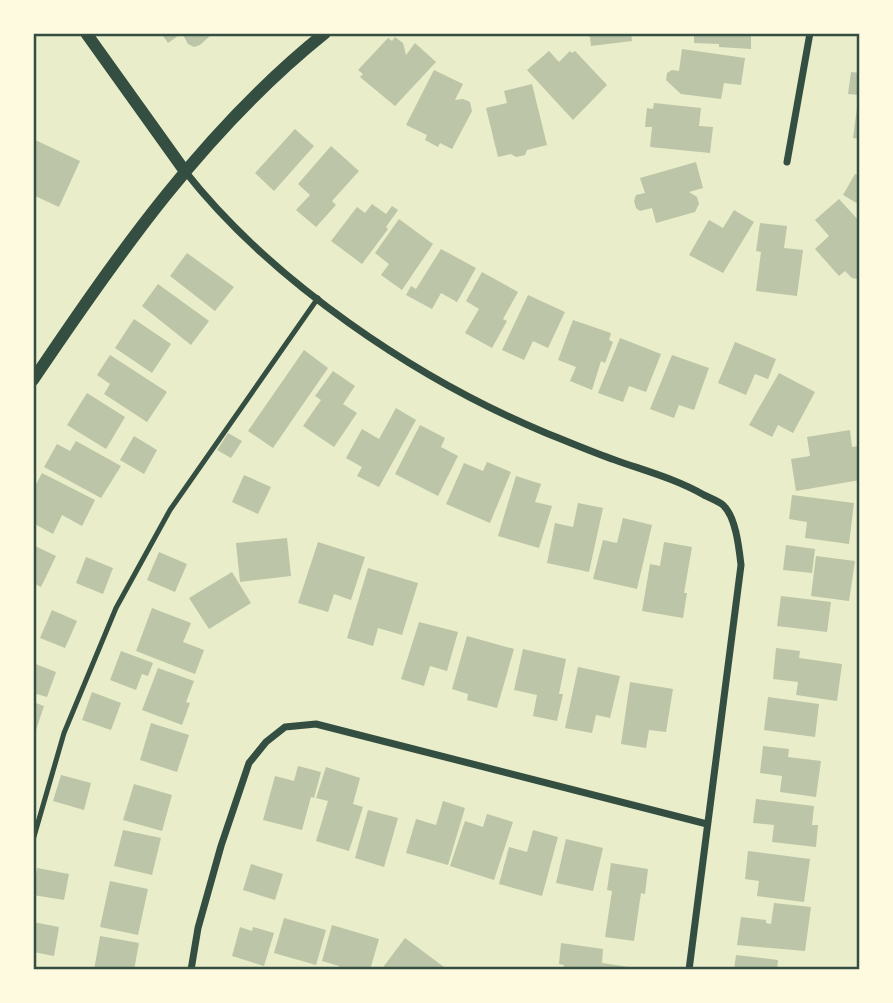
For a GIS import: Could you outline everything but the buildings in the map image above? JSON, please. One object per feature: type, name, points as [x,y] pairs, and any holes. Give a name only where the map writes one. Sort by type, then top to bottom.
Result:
[{"type":"street","points":[[86,33],[205,196],[236,228],[318,298],[385,348],[454,388],[543,432],[683,483],[724,506],[736,530],[741,565],[689,970]]},
{"type":"street","points":[[33,380],[105,274],[184,170],[244,107],[325,33]]},
{"type":"street","points":[[787,162],[810,33]]},
{"type":"street","points":[[191,970],[198,928],[220,846],[249,764],[267,741],[285,727],[316,724],[707,824]]},
{"type":"lane","points":[[33,840],[64,733],[116,608],[170,510],[318,298]]}]
